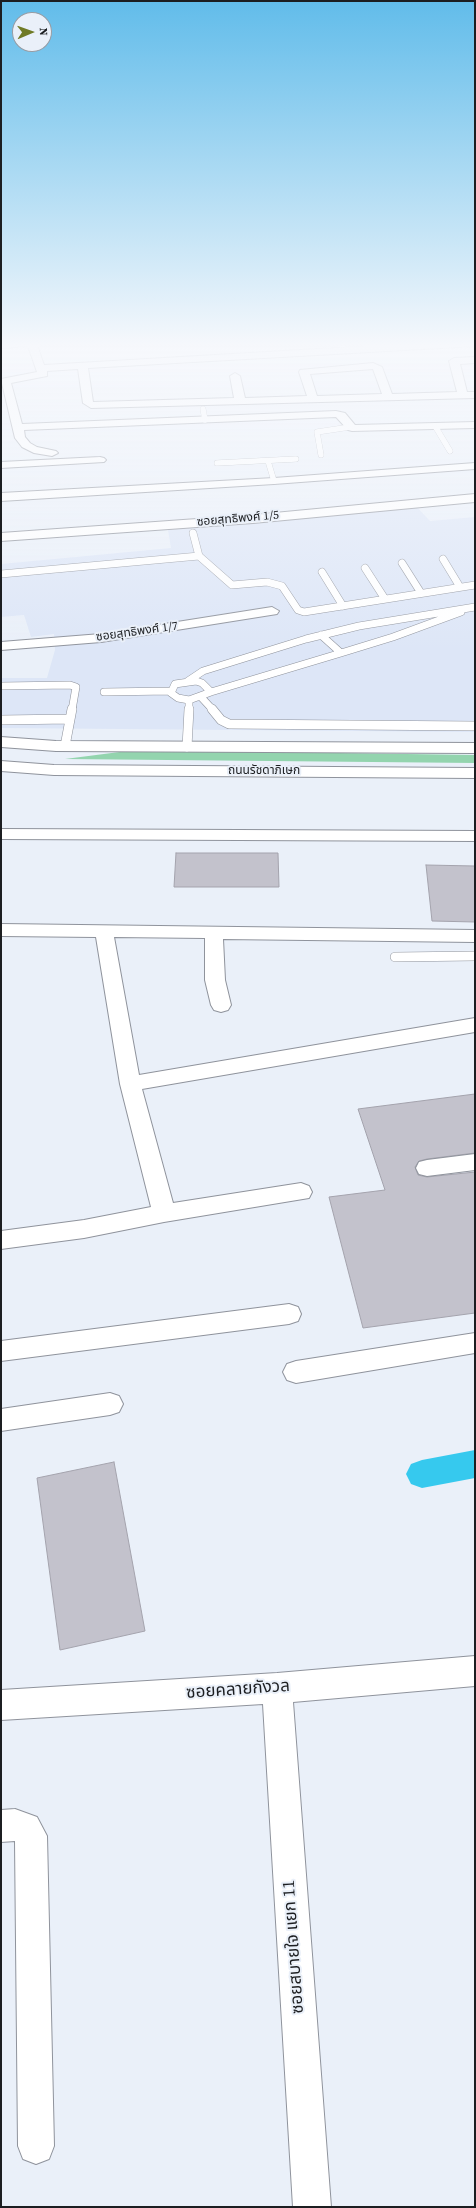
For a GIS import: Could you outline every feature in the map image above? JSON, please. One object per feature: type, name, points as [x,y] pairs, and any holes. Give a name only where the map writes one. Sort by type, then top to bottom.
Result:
[{"type":"main road","name":"ถนนรัชดาภิเษก","points":[[1,742],[61,746],[475,748]]},
{"type":"main road","name":"ถนนรัชดาภิเษก","points":[[1,750],[61,746]]},
{"type":"main road","name":"ถนนรัชดาภิเษก","points":[[1,766],[54,770]]},
{"type":"main road","name":"ถนนรัชดาภิเษก","points":[[1,772],[54,770],[475,773]]},
{"type":"street","points":[[26,445],[34,450],[52,453]]},
{"type":"street","points":[[1,465],[100,460]]},
{"type":"street","points":[[1,497],[274,481],[475,466]]},
{"type":"street","name":"ซอยสุทธิพงศ์ 1/5","points":[[1,536],[246,519],[475,498]]},
{"type":"street","name":"ซอยสุทธิพงศ์ 1/7","points":[[1,646],[101,638],[272,611]]},
{"type":"street","points":[[1,834],[475,836]]},
{"type":"street","points":[[1,930],[214,934],[475,936]]},
{"type":"street","points":[[104,932],[130,1084],[164,1214]]},
{"type":"street","points":[[214,934],[215,980],[221,1005]]},
{"type":"street","points":[[130,1084],[475,1025]]},
{"type":"street","points":[[427,1168],[475,1162]]},
{"type":"street","points":[[1,1240],[84,1229],[164,1214],[301,1192]]},
{"type":"street","points":[[1,1351],[289,1314]]},
{"type":"street","points":[[296,1372],[475,1343]]},
{"type":"street","points":[[1,1420],[110,1404]]},
{"type":"street","name":"ซอยคลายกังวล","points":[[1,1706],[277,1688],[475,1672]]},
{"type":"street","name":"ซอยสบายใจ แยก 11","points":[[277,1688],[312,2207]]},
{"type":"street","points":[[1,1826],[15,1825],[26,1828],[31,1836],[36,2146]]},
{"type":"lane","points":[[319,445],[321,455]]},
{"type":"lane","points":[[447,445],[450,451]]},
{"type":"lane","points":[[217,463],[296,459]]},
{"type":"lane","points":[[268,461],[274,481]]},
{"type":"lane","points":[[193,533],[199,556],[232,585],[267,582],[282,586],[286,588],[294,604],[301,611],[343,606],[475,585]]},
{"type":"lane","points":[[1,574],[199,556]]},
{"type":"lane","points":[[443,559],[460,587]]},
{"type":"lane","points":[[402,563],[421,593]]},
{"type":"lane","points":[[365,568],[385,599]]},
{"type":"lane","points":[[322,572],[343,606]]},
{"type":"lane","points":[[104,692],[170,690],[176,684],[188,681],[203,671],[321,635],[359,626],[475,607]]},
{"type":"lane","points":[[170,690],[178,698],[189,700],[201,698],[211,692],[341,653],[454,616],[464,609]]},
{"type":"lane","points":[[321,635],[341,653]]},
{"type":"lane","points":[[188,681],[202,683],[211,692]]},
{"type":"lane","points":[[1,686],[74,686],[76,689],[70,719],[61,746]]},
{"type":"lane","points":[[201,698],[221,720],[229,724],[475,726]]},
{"type":"lane","points":[[187,747],[189,700]]},
{"type":"lane","points":[[1,720],[70,719]]},
{"type":"lane","points":[[395,957],[475,956]]},
{"type":"shaded area","points":[[416,506],[430,521],[475,517],[475,732],[1,728],[1,678],[47,678],[55,650],[54,634],[31,637],[24,615],[1,617],[1,564],[171,548],[168,530]]},
{"type":"green space","points":[[135,750],[475,755],[475,763],[65,759]]},
{"type":"building","points":[[176,853],[278,853],[279,887],[174,887]]},
{"type":"building","points":[[426,865],[475,866],[475,922],[432,921]]},
{"type":"building","points":[[475,1094],[475,1153],[427,1159],[419,1161],[415,1167],[418,1175],[427,1177],[475,1172],[475,1313],[363,1328],[329,1197],[385,1190],[358,1109]]},
{"type":"building","points":[[114,1462],[145,1631],[60,1650],[37,1478]]},
{"type":"waterway","points":[[422,1474],[475,1464]]}]
